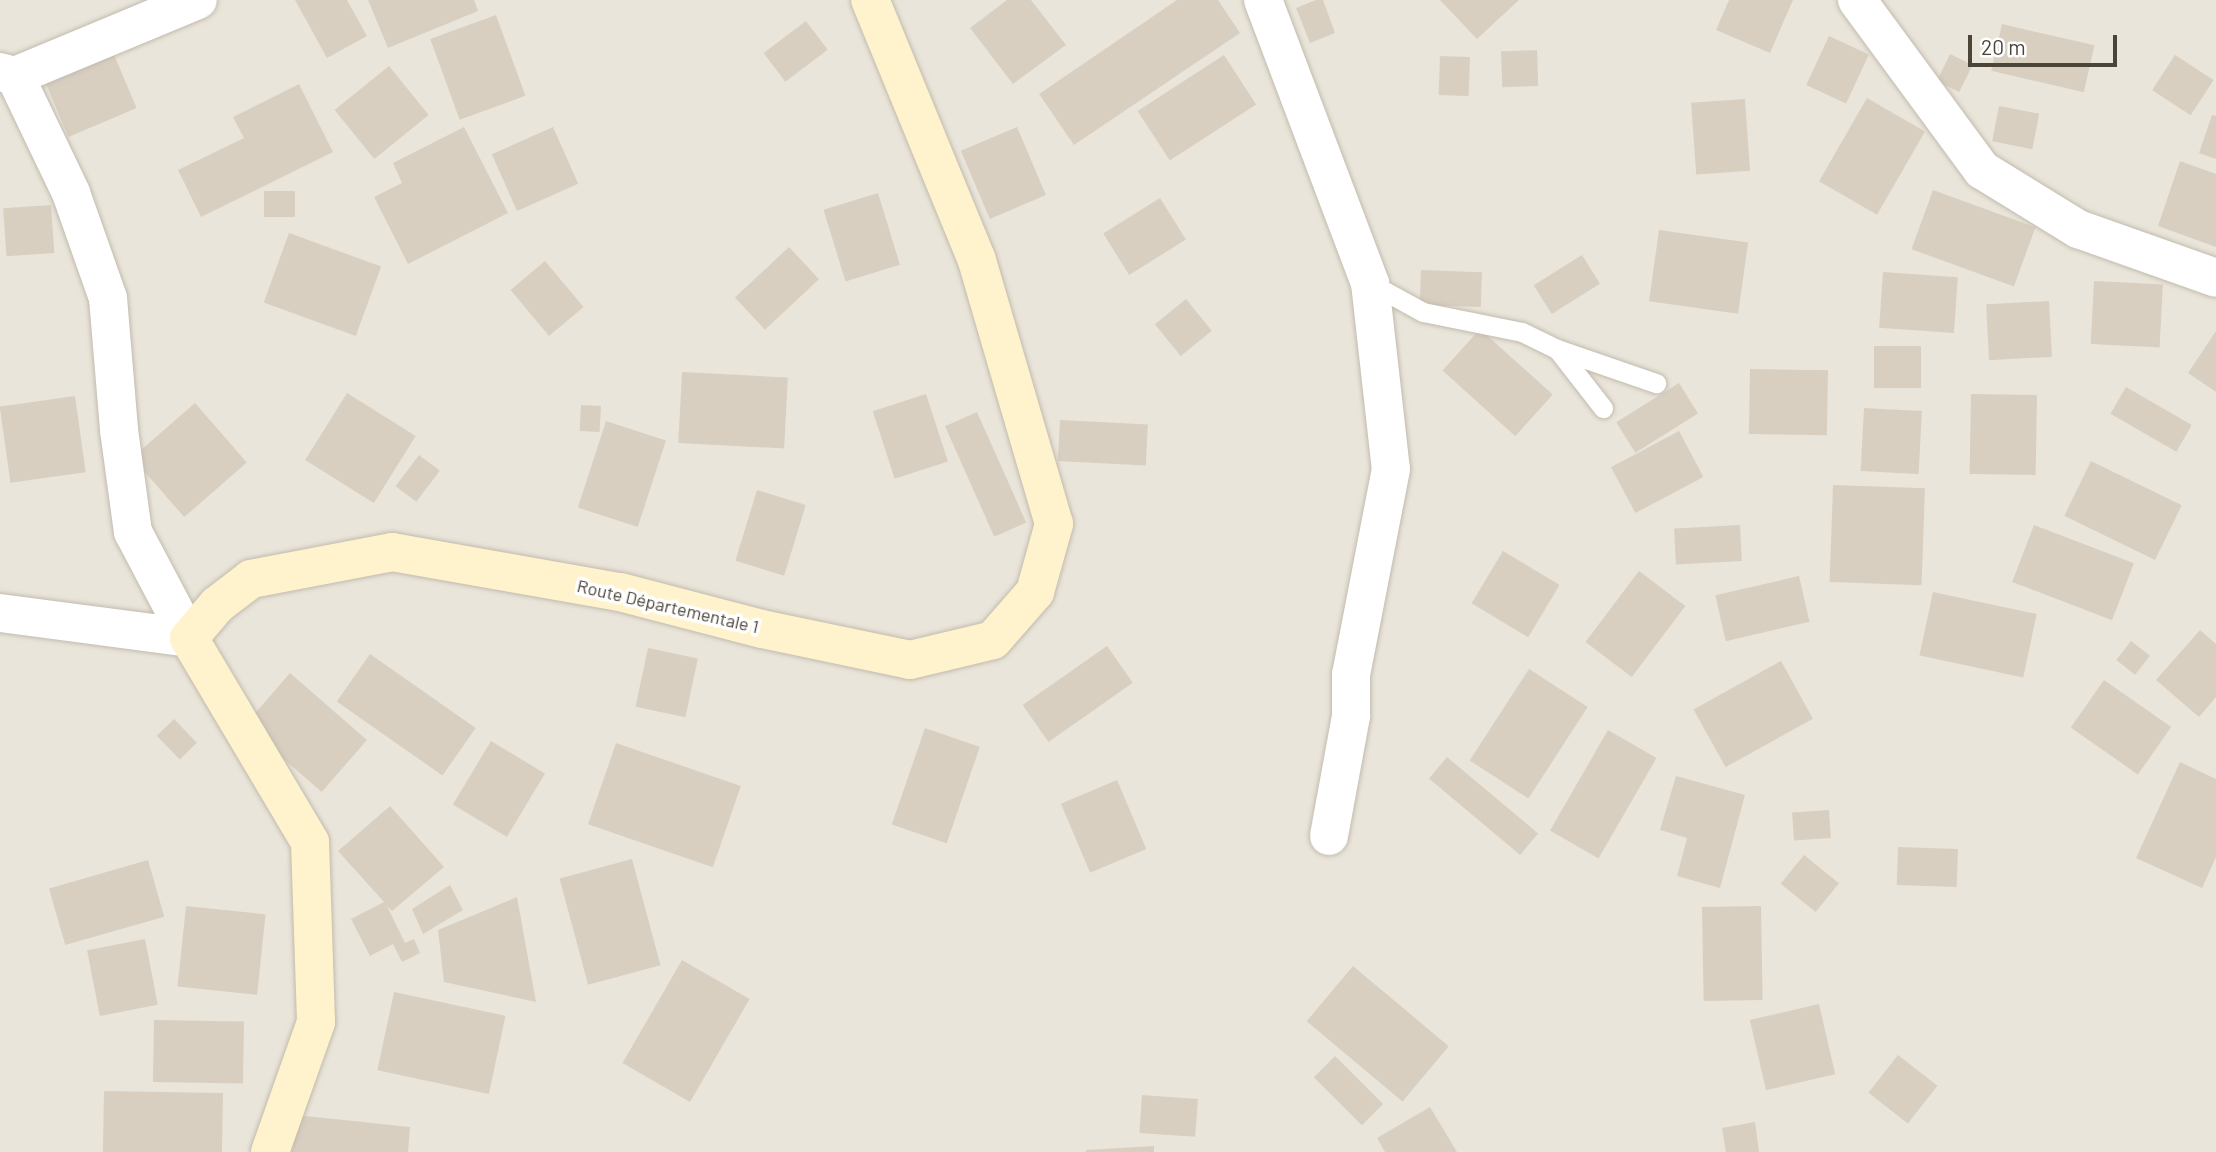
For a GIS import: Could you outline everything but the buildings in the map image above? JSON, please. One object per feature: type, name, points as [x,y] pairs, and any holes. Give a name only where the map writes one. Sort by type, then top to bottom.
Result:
[{"type":"main road","name":"Route Départementale 1","points":[[189,638],[217,605],[251,579],[392,552],[620,592],[762,629],[910,660],[992,640],[1035,592],[1054,524],[976,258],[870,0]]},
{"type":"main road","points":[[189,638],[310,842],[316,1022],[270,1152]]},
{"type":"street","points":[[189,638],[133,532],[119,430],[108,298],[71,194],[7,74],[198,0]]},
{"type":"street","points":[[1262,0],[1370,283],[1391,469],[1350,674],[1351,716],[1329,836]]},
{"type":"street","points":[[1857,0],[1982,170],[2078,229],[2216,278]]},
{"type":"street","points":[[0,613],[189,638]]},
{"type":"lane","points":[[1370,283],[1423,312],[1522,332],[1557,349],[1656,383]]},
{"type":"lane","points":[[1557,349],[1603,408]]},
{"type":"shaded area","points":[[0,0],[2216,0],[2216,1152],[0,1152]]}]
